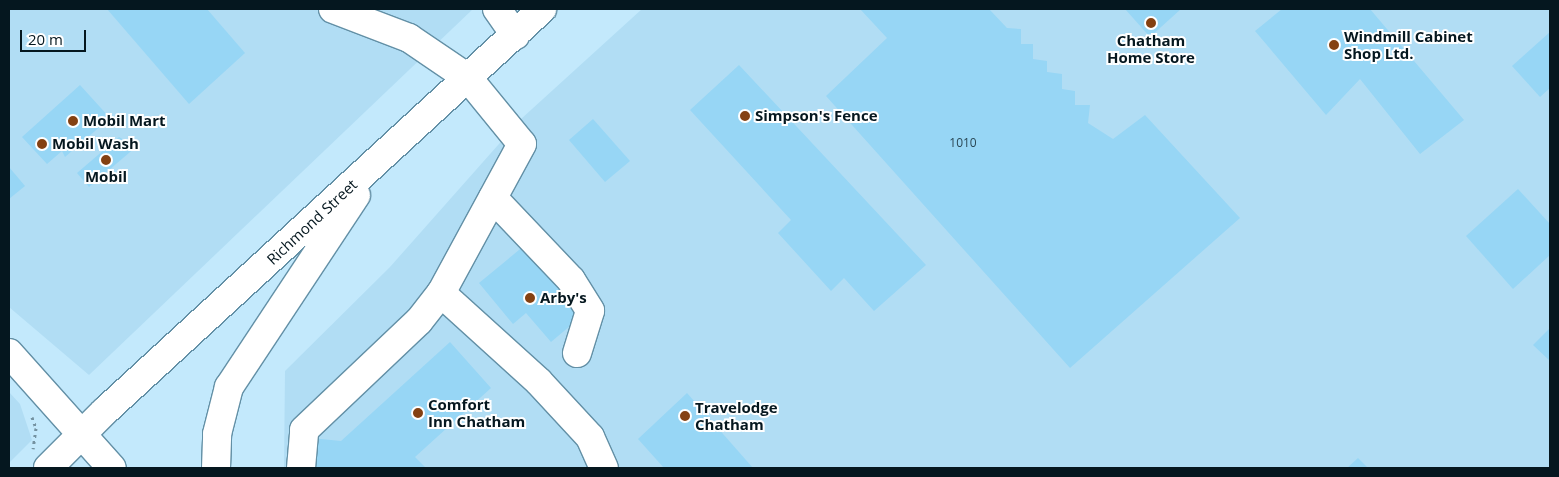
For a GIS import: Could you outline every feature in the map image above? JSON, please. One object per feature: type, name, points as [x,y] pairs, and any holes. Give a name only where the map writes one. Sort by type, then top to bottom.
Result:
[{"type":"main road","points":[[301,468],[304,430],[419,321],[440,293],[522,144],[468,78],[409,38],[333,9]]},
{"type":"main road","points":[[497,9],[514,35]]},
{"type":"main road","name":"Richmond Street","points":[[48,468],[542,9]]},
{"type":"main road","points":[[216,468],[217,434],[229,387],[379,160]]},
{"type":"main road","points":[[493,198],[571,280],[590,312],[577,353]]},
{"type":"main road","points":[[440,293],[539,382],[590,437],[604,468]]},
{"type":"main road","points":[[9,353],[112,468]]},
{"type":"path","points":[[31,412],[36,428],[31,448],[48,468]]},
{"type":"shaded area","points":[[9,9],[473,9],[89,375],[9,307]]},
{"type":"shaded area","points":[[642,9],[1550,9],[1550,468],[284,468],[285,371],[390,267],[521,119]]},
{"type":"shaded area","points":[[9,392],[20,404],[32,440],[9,463]]},
{"type":"building","points":[[107,9],[207,9],[245,53],[189,104]]},
{"type":"building","points":[[860,9],[989,9],[1007,28],[1021,29],[1021,44],[1033,44],[1033,59],[1047,61],[1047,72],[1062,74],[1062,89],[1075,91],[1075,105],[1090,105],[1088,123],[1113,139],[1145,115],[1240,218],[1070,368],[826,96],[887,38]]},
{"type":"building","name":"Chatham Home Store","points":[[1125,9],[1181,9],[1150,37]]},
{"type":"building","points":[[1282,9],[1370,9],[1464,120],[1420,154],[1360,79],[1326,115],[1255,31]]},
{"type":"building","points":[[1550,32],[1550,88],[1540,97],[1512,66]]},
{"type":"building","points":[[739,65],[926,265],[874,311],[844,278],[831,291],[778,233],[791,220],[690,110]]},
{"type":"building","name":"Mobil Mart","points":[[80,85],[110,118],[65,157],[62,151],[47,164],[22,137]]},
{"type":"building","points":[[593,119],[630,161],[605,182],[569,140]]},
{"type":"building","name":"Mobil","points":[[119,137],[136,147],[89,187],[77,173]]},
{"type":"building","points":[[9,167],[25,186],[9,199]]},
{"type":"building","points":[[1518,189],[1550,224],[1550,255],[1513,289],[1466,236]]},
{"type":"building","name":"Arby's","points":[[525,245],[583,315],[551,342],[526,313],[513,324],[479,283]]},
{"type":"building","points":[[1550,328],[1550,361],[1533,345]]},
{"type":"building","name":"Comfort Inn Chatham","points":[[450,342],[491,388],[415,457],[426,468],[311,468],[311,438],[341,441]]},
{"type":"building","name":"Travelodge Chatham","points":[[687,393],[753,468],[664,468],[638,439]]},
{"type":"building","points":[[1358,458],[1368,468],[1347,468]]},
{"type":"place","name":"Chatham Home Store","points":[[1151,23]]},
{"type":"place","name":"Windmill Cabinet Shop Ltd.","points":[[1334,45]]},
{"type":"place","name":"Simpson's Fence","points":[[745,116]]},
{"type":"place","name":"Mobil Mart","points":[[73,121]]},
{"type":"place","name":"Mobil Wash","points":[[42,144]]},
{"type":"place","name":"Mobil","points":[[106,160]]},
{"type":"place","name":"Arby's","points":[[530,298]]},
{"type":"place","name":"Comfort Inn Chatham","points":[[418,413]]},
{"type":"place","name":"Travelodge Chatham","points":[[685,416]]}]
